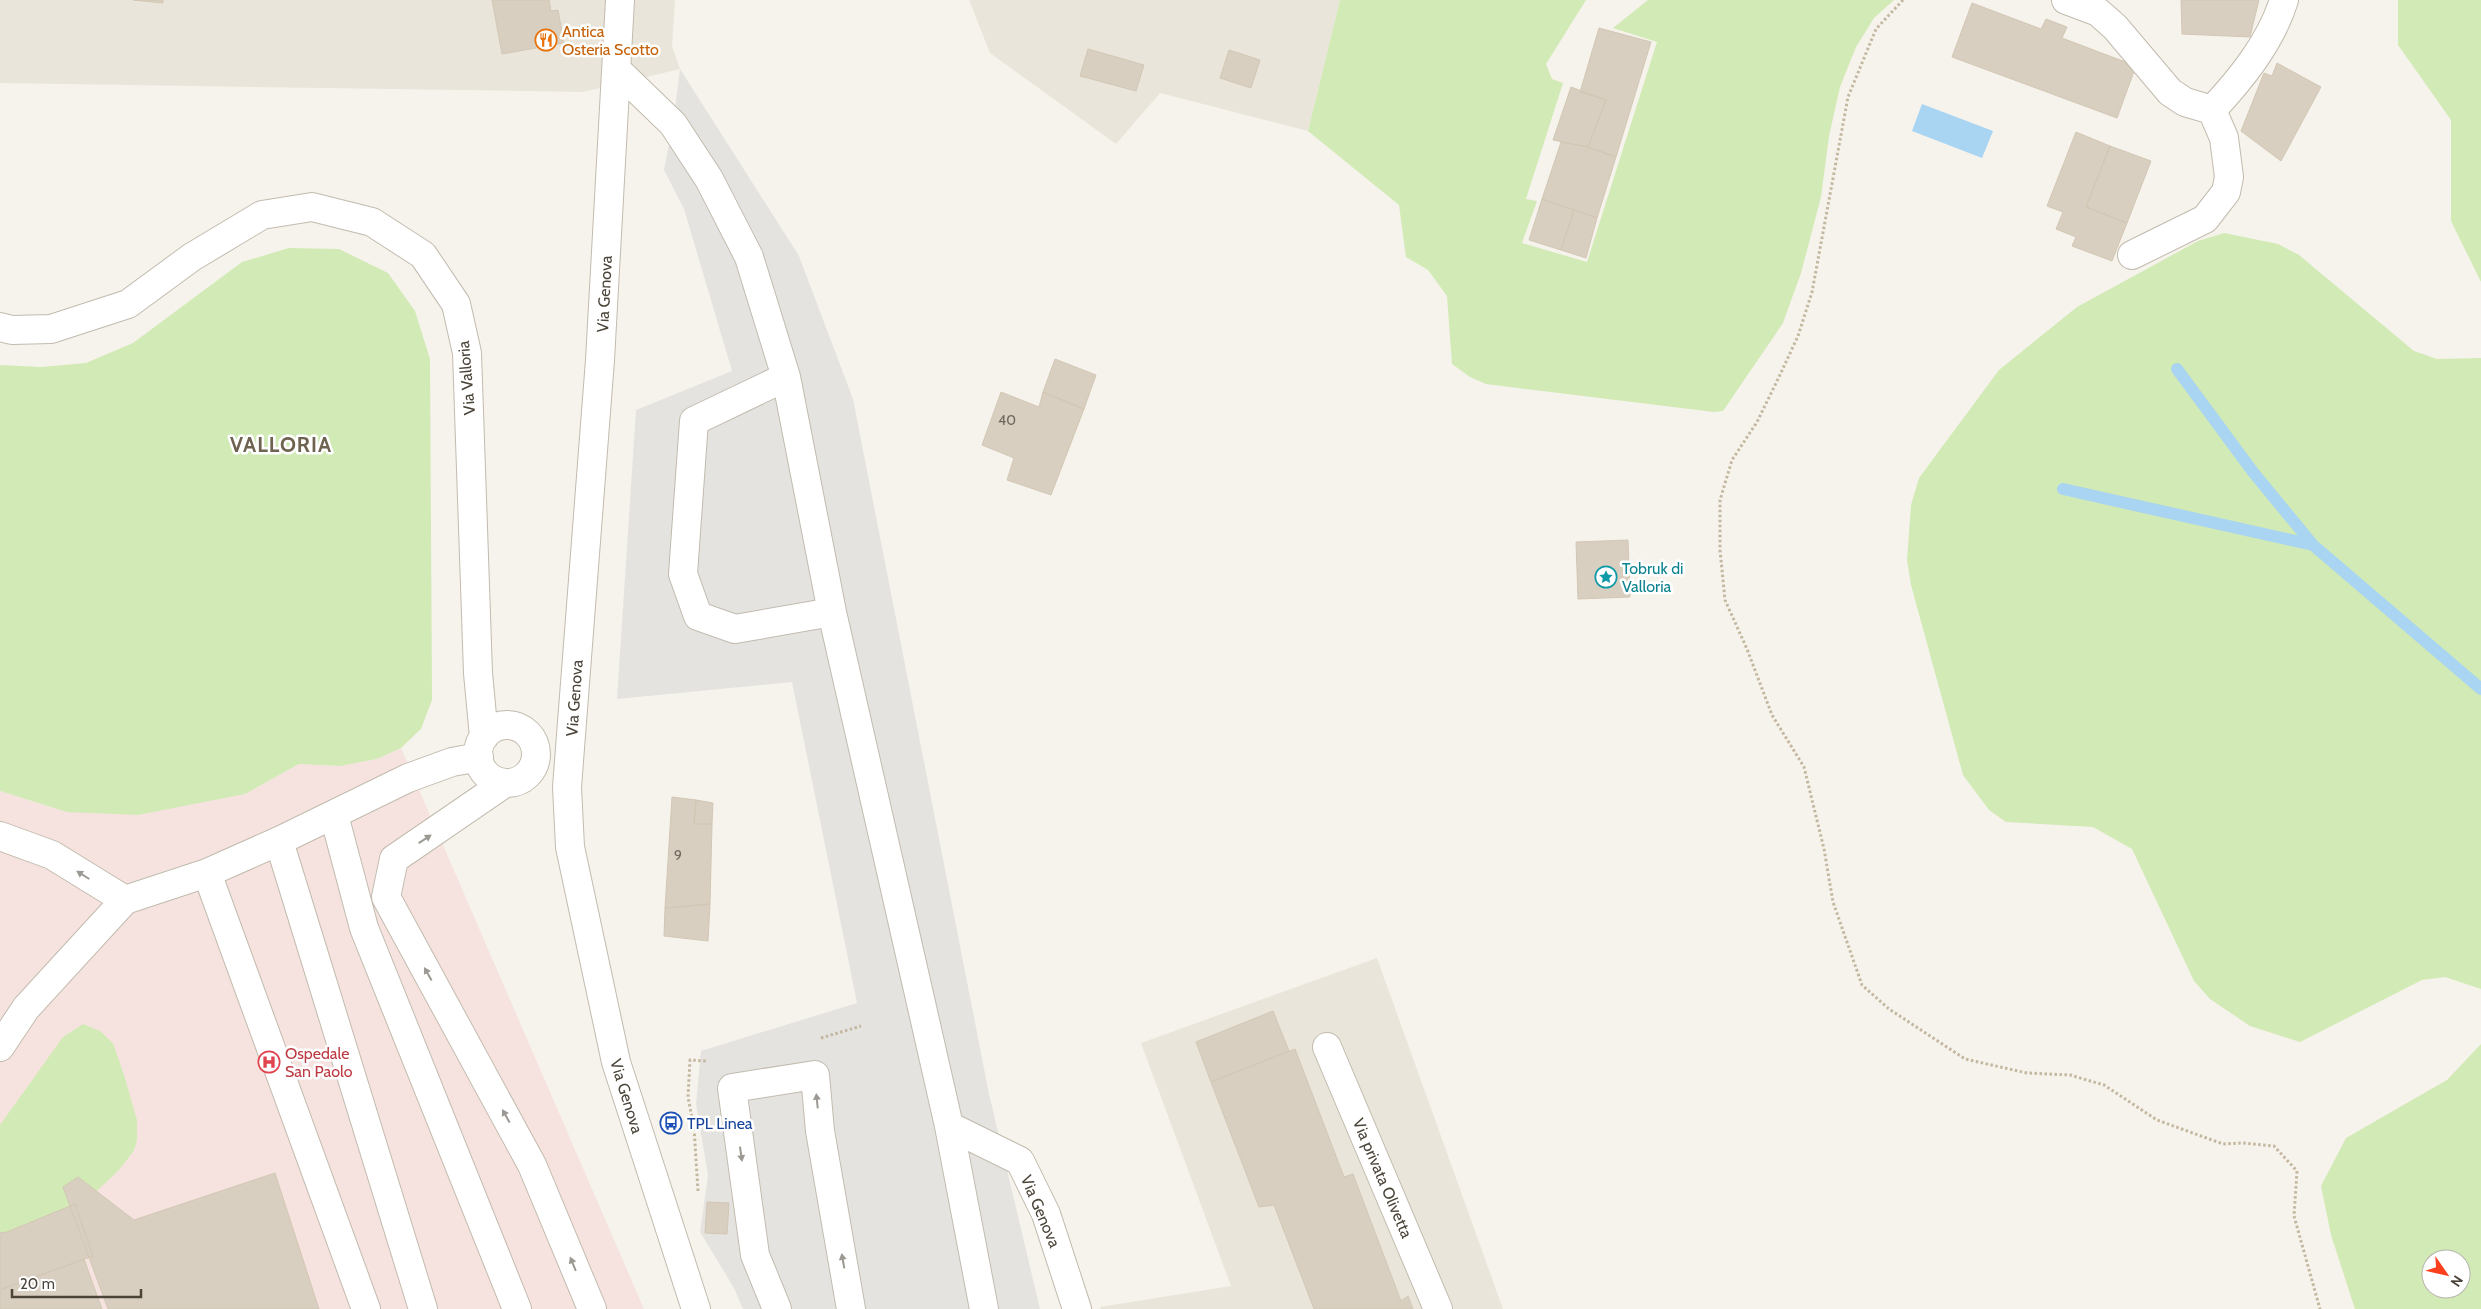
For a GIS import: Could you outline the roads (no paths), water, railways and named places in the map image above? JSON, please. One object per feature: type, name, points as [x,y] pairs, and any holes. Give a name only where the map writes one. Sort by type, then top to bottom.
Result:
[{"type":"street","name":"Via Genova","points":[[620,0],[600,360],[567,809],[570,847],[616,1062],[696,1309]]},
{"type":"street","points":[[2066,0],[2098,12],[2115,26],[2170,92],[2185,102],[2212,110]]},
{"type":"street","points":[[2212,110],[2232,88],[2262,47],[2284,0]]},
{"type":"street","points":[[617,70],[673,124],[709,179],[749,258],[786,377],[832,612],[949,1126],[984,1309]]},
{"type":"street","points":[[2132,255],[2205,219],[2226,192],[2229,177],[2224,138],[2212,110]]},
{"type":"street","name":"Via Valloria","points":[[0,327],[12,330],[50,329],[128,304],[192,257],[262,215],[312,207],[372,222],[423,255],[456,304],[467,353],[481,747]]},
{"type":"street","points":[[786,377],[694,421],[683,574],[698,616],[735,629],[832,612]]},
{"type":"street","points":[[0,1047],[26,1008],[125,900],[207,873],[279,841],[408,778],[452,762],[481,747],[500,726],[518,727],[527,732],[532,740],[536,758],[528,774],[521,779],[505,783],[394,859],[386,897],[532,1164],[592,1309]]},
{"type":"street","points":[[481,747],[487,774],[505,783]]},
{"type":"street","points":[[536,758],[569,762]]},
{"type":"street","points":[[334,815],[364,928],[517,1309]]},
{"type":"street","points":[[0,836],[52,855],[125,900]]},
{"type":"street","points":[[279,841],[423,1309]]},
{"type":"street","points":[[207,873],[366,1309]]},
{"type":"street","name":"Via privata Olivetta","points":[[1327,1047],[1438,1309]]},
{"type":"street","points":[[778,1309],[755,1255],[732,1088],[815,1075],[820,1131],[851,1309]]},
{"type":"street","name":"Via Genova","points":[[949,1126],[1020,1162],[1046,1214],[1077,1309]]},
{"type":"street","points":[[349,1264],[352,1309]]},
{"type":"water","points":[[1922,104],[1993,131],[1982,158],[1912,131]]},
{"type":"waterway","points":[[2177,369],[2253,472],[2313,545],[2481,689]]},
{"type":"waterway","points":[[2063,489],[2313,545]]},
{"type":"place","name":"Antica Osteria Scotto","points":[[546,40]]},
{"type":"place","name":"Tobruk di Valloria","points":[[1606,577]]},
{"type":"place","name":"Ospedale San Paolo","points":[[269,1062]]},
{"type":"place","name":"TPL Linea","points":[[671,1123]]},
{"type":"district","name":"VALLORIA","points":[[281,445]]}]
